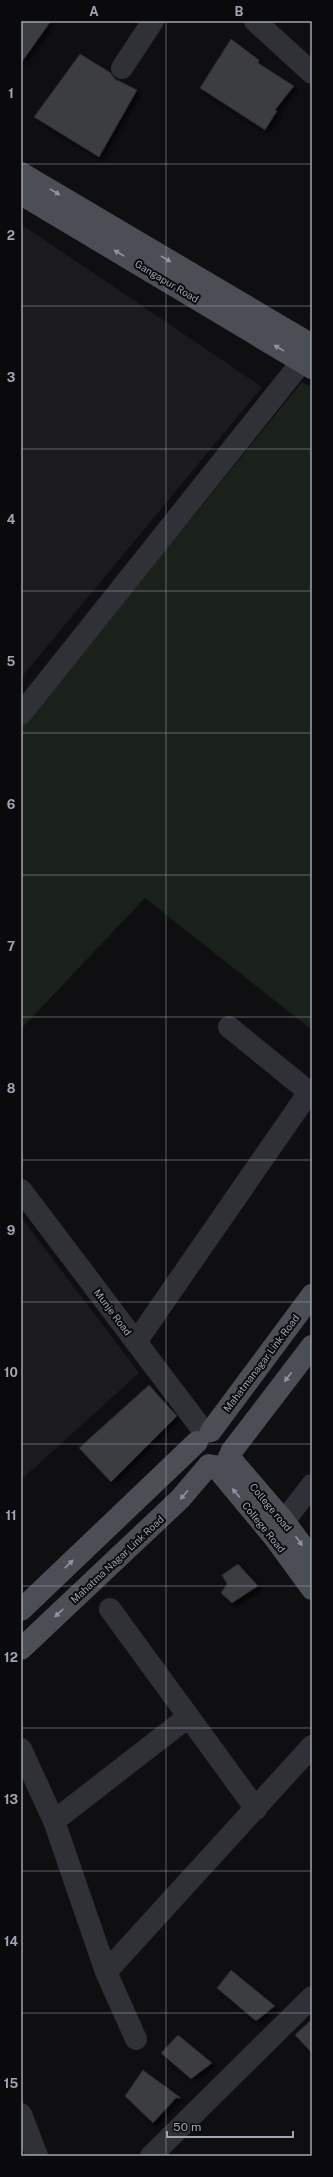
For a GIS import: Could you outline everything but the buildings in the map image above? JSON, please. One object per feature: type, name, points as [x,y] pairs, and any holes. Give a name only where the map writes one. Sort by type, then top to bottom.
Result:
[{"type":"main road","name":"Gangapur Road","points":[[21,173],[310,356]]},
{"type":"main road","name":"Gangapur Road","points":[[21,194],[310,356]]},
{"type":"main road","name":"Mahatmanagar Link Road","points":[[204,1435],[312,1295]]},
{"type":"main road","points":[[221,1460],[312,1346]]},
{"type":"main road","points":[[21,1610],[204,1435],[216,1431],[226,1436],[231,1446],[221,1460]]},
{"type":"main road","points":[[204,1435],[196,1448],[199,1459],[221,1460]]},
{"type":"main road","name":"College road","points":[[221,1460],[284,1521],[312,1559]]},
{"type":"main road","name":"College Road","points":[[221,1460],[312,1589]]},
{"type":"main road","name":"Mahatma Nagar Link Road","points":[[21,1650],[221,1460]]},
{"type":"street","points":[[122,68],[153,21]]},
{"type":"street","points":[[255,21],[312,73]]},
{"type":"street","points":[[21,714],[310,356]]},
{"type":"street","points":[[136,1342],[309,1092],[229,1027]]},
{"type":"street","name":"Munje Road","points":[[21,1190],[204,1435]]},
{"type":"street","points":[[284,1521],[312,1485]]},
{"type":"street","points":[[110,1609],[256,1809]]},
{"type":"street","points":[[54,1821],[188,1717]]},
{"type":"street","points":[[106,1972],[312,1746]]},
{"type":"street","points":[[21,1749],[54,1821],[106,1972],[136,2039]]},
{"type":"street","points":[[151,2156],[312,1997]]},
{"type":"street","points":[[21,2114],[36,2156]]},
{"type":"shaded area","points":[[21,224],[262,387],[21,678]]},
{"type":"shaded area","points":[[302,382],[312,388],[312,1030],[145,898],[21,1029],[21,728]]},
{"type":"shaded area","points":[[21,1217],[139,1373],[21,1480]]}]
